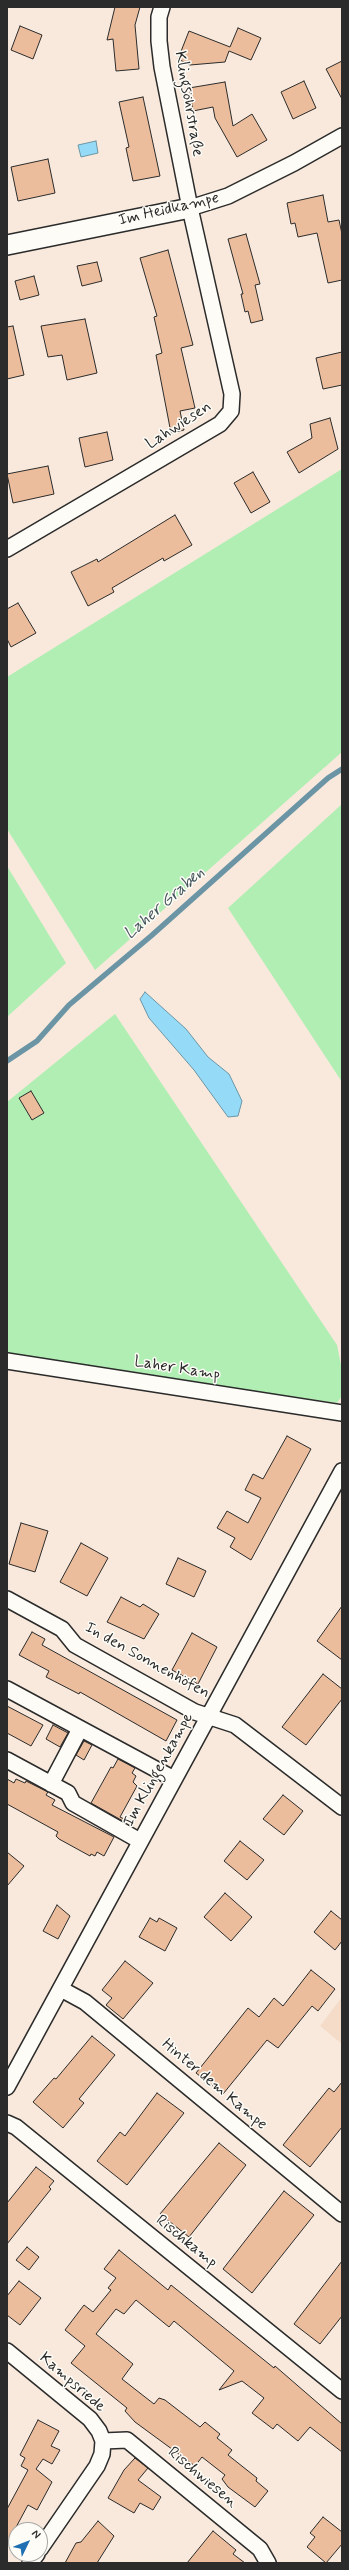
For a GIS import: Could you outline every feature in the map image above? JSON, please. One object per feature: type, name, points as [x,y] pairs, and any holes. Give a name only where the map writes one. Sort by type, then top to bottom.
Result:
[{"type":"street","name":"Klingsöhrstraße","points":[[162,7],[159,33],[161,60],[190,208]]},
{"type":"street","name":"Im Heidkampe","points":[[7,245],[190,208],[228,196],[294,163],[342,136]]},
{"type":"street","name":"Lahwiesen","points":[[7,549],[220,424],[231,411],[232,394],[190,208]]},
{"type":"street","name":"Laher Kamp","points":[[7,1361],[342,1414]]},
{"type":"street","name":"Im Klingenkampe","points":[[7,2086],[342,1471]]},
{"type":"street","name":"In den Sonnenhöfen","points":[[7,1599],[62,1629],[75,1645],[195,1712],[209,1716]]},
{"type":"street","points":[[7,1689],[174,1779]]},
{"type":"street","points":[[209,1716],[235,1725],[342,1807]]},
{"type":"street","points":[[51,1784],[80,1729]]},
{"type":"street","points":[[7,1760],[68,1794],[73,1803],[92,1815],[140,1841]]},
{"type":"street","name":"Hinter dem Kampe","points":[[61,1989],[85,2002],[342,2214]]},
{"type":"street","name":"Rischkamp","points":[[7,2123],[22,2132],[342,2391]]},
{"type":"street","name":"Kampsriede","points":[[7,2351],[90,2419],[103,2441]]},
{"type":"street","name":"Rischwiesen","points":[[103,2441],[127,2440],[260,2549],[268,2563]]},
{"type":"street","points":[[48,2538],[98,2466],[102,2454],[103,2441]]},
{"type":"shaded area","points":[[342,1997],[342,2044],[320,2026]]},
{"type":"green space","points":[[342,469],[342,752],[95,970],[7,829],[7,677]]},
{"type":"green space","points":[[342,804],[342,1082],[228,908]]},
{"type":"green space","points":[[7,866],[66,963],[7,1017]]},
{"type":"green space","points":[[115,1014],[337,1345],[342,1370],[342,1396],[337,1403],[7,1355],[7,1102]]},
{"type":"water","points":[[96,141],[98,153],[81,157],[78,145]]},
{"type":"water","points":[[145,992],[186,1029],[208,1057],[229,1074],[242,1101],[238,1116],[228,1117],[194,1070],[149,1018],[140,999]]},
{"type":"building","points":[[115,7],[140,7],[135,25],[139,69],[116,71],[113,39],[107,40]]},
{"type":"building","points":[[20,26],[42,35],[33,59],[11,50]]},
{"type":"building","points":[[238,28],[261,38],[251,60],[229,51],[225,62],[190,65],[178,59],[189,31],[230,47]]},
{"type":"building","points":[[342,61],[342,99],[326,69]]},
{"type":"building","points":[[304,81],[316,108],[293,119],[281,92]]},
{"type":"building","points":[[225,82],[233,126],[252,114],[267,140],[237,157],[215,118],[213,107],[193,111],[189,88]]},
{"type":"building","points":[[143,97],[160,176],[133,181],[126,148],[129,147],[119,102]]},
{"type":"building","points":[[48,159],[55,193],[18,201],[11,167]]},
{"type":"building","points":[[323,195],[328,222],[339,220],[342,234],[342,280],[328,283],[317,233],[298,237],[295,223],[291,224],[287,203]]},
{"type":"building","points":[[246,234],[260,284],[255,285],[263,320],[251,323],[248,311],[245,312],[241,294],[243,294],[228,239]]},
{"type":"building","points":[[168,250],[193,345],[181,348],[195,408],[180,411],[184,430],[171,433],[156,355],[162,353],[154,317],[157,316],[140,258]]},
{"type":"building","points":[[97,262],[102,281],[82,286],[77,266]]},
{"type":"building","points":[[34,276],[39,295],[20,300],[15,281]]},
{"type":"building","points":[[85,319],[97,373],[67,380],[62,355],[48,357],[41,326]]},
{"type":"building","points":[[13,326],[24,375],[7,379],[7,327]]},
{"type":"building","points":[[342,352],[342,385],[323,389],[316,358]]},
{"type":"building","points":[[330,418],[338,449],[299,473],[287,452],[312,438],[310,424]]},
{"type":"building","points":[[107,432],[113,460],[85,467],[79,438]]},
{"type":"building","points":[[48,466],[54,494],[13,503],[7,474]]},
{"type":"building","points":[[253,472],[270,502],[251,513],[234,483]]},
{"type":"building","points":[[175,515],[192,545],[164,561],[163,558],[112,588],[114,592],[88,606],[71,572],[97,559],[98,562]]},
{"type":"building","points":[[18,603],[36,633],[11,647],[7,639],[7,609]]},
{"type":"building","points":[[31,1091],[44,1113],[32,1120],[19,1098]]},
{"type":"building","points":[[287,1436],[311,1449],[251,1560],[230,1547],[235,1538],[217,1528],[227,1511],[248,1523],[261,1498],[245,1490],[253,1474],[263,1479]]},
{"type":"building","points":[[21,1523],[48,1531],[35,1572],[9,1564]]},
{"type":"building","points":[[81,1543],[108,1558],[87,1596],[60,1582]]},
{"type":"building","points":[[178,1558],[206,1571],[194,1597],[166,1584]]},
{"type":"building","points":[[121,1597],[140,1607],[143,1604],[159,1614],[144,1639],[107,1622]]},
{"type":"building","points":[[342,1606],[342,1660],[317,1641]]},
{"type":"building","points":[[32,1632],[45,1639],[42,1645],[177,1720],[166,1741],[80,1692],[79,1694],[46,1677],[49,1671],[19,1655]]},
{"type":"building","points":[[192,1633],[217,1647],[198,1684],[172,1670]]},
{"type":"building","points":[[323,1674],[342,1689],[342,1699],[306,1745],[282,1727]]},
{"type":"building","points":[[7,1706],[43,1725],[31,1746],[7,1733]]},
{"type":"building","points":[[53,1725],[68,1733],[60,1747],[46,1739]]},
{"type":"building","points":[[84,1741],[92,1745],[84,1760],[76,1755]]},
{"type":"building","points":[[118,1759],[135,1768],[132,1773],[136,1776],[133,1782],[137,1786],[120,1817],[124,1819],[123,1821],[91,1803],[111,1767],[113,1768]]},
{"type":"building","points":[[7,1779],[14,1783],[16,1779],[25,1783],[26,1781],[48,1792],[46,1795],[55,1800],[52,1805],[114,1837],[104,1856],[97,1852],[95,1856],[91,1854],[90,1856],[59,1839],[56,1836],[58,1832],[7,1804]]},
{"type":"building","points":[[283,1795],[303,1811],[284,1835],[263,1819]]},
{"type":"building","points":[[240,1841],[264,1860],[247,1880],[224,1861]]},
{"type":"building","points":[[7,1852],[24,1866],[7,1886]]},
{"type":"building","points":[[225,1893],[252,1917],[231,1941],[204,1917]]},
{"type":"building","points":[[57,1905],[70,1916],[58,1939],[43,1931]]},
{"type":"building","points":[[331,1911],[342,1920],[342,1941],[335,1950],[314,1932]]},
{"type":"building","points":[[150,1918],[157,1922],[159,1918],[177,1928],[165,1951],[139,1937]]},
{"type":"building","points":[[125,1961],[153,1983],[123,2019],[106,2005],[112,1998],[102,1990]]},
{"type":"building","points":[[311,1970],[335,1989],[318,2011],[312,2006],[278,2048],[267,2040],[223,2094],[196,2073],[248,2008],[259,2017],[274,1998],[283,2006]]},
{"type":"building","points":[[92,2036],[115,2055],[79,2099],[84,2103],[63,2128],[33,2102],[54,2078],[56,2079]]},
{"type":"building","points":[[342,2082],[342,2127],[310,2167],[283,2145],[329,2088],[334,2092]]},
{"type":"building","points":[[157,2093],[184,2113],[127,2185],[97,2161],[120,2132],[125,2136]]},
{"type":"building","points":[[219,2143],[246,2165],[189,2237],[160,2214]]},
{"type":"building","points":[[36,2167],[54,2181],[49,2187],[51,2189],[7,2244],[7,2203]]},
{"type":"building","points":[[284,2191],[314,2215],[252,2293],[223,2269]]},
{"type":"building","points":[[27,2247],[39,2257],[29,2270],[16,2260]]},
{"type":"building","points":[[119,2250],[168,2290],[171,2285],[274,2368],[275,2366],[342,2424],[342,2452],[310,2427],[298,2441],[277,2424],[273,2429],[252,2413],[264,2398],[242,2381],[219,2390],[234,2371],[174,2321],[169,2327],[136,2300],[124,2314],[116,2309],[96,2334],[133,2364],[122,2379],[154,2404],[159,2398],[165,2400],[200,2427],[205,2422],[220,2434],[217,2438],[232,2450],[228,2455],[257,2478],[256,2481],[268,2491],[255,2507],[228,2487],[222,2479],[225,2475],[202,2457],[195,2466],[135,2422],[125,2411],[127,2408],[71,2363],[85,2346],[65,2330],[84,2305],[93,2312],[111,2290],[108,2288],[116,2278],[104,2269]]},
{"type":"building","points":[[342,2261],[342,2316],[320,2344],[294,2324]]},
{"type":"building","points":[[19,2281],[41,2298],[20,2325],[7,2315],[7,2296]]},
{"type":"building","points":[[38,2420],[59,2431],[51,2446],[60,2450],[52,2464],[43,2459],[36,2469],[52,2482],[37,2510],[28,2505],[19,2522],[8,2522],[7,2544],[7,2509],[28,2470],[21,2466],[25,2458],[20,2455]]},
{"type":"building","points":[[135,2458],[148,2468],[138,2480],[161,2497],[153,2510],[140,2503],[134,2513],[108,2498],[124,2470]]},
{"type":"building","points":[[323,2517],[342,2532],[342,2544],[326,2563],[307,2547],[315,2537],[310,2533]]},
{"type":"building","points":[[98,2521],[114,2536],[97,2563],[65,2563],[76,2543],[81,2542]]},
{"type":"building","points":[[213,2531],[236,2550],[233,2554],[245,2563],[187,2563]]},
{"type":"waterway","name":"Laher Graben","points":[[7,1061],[37,1041],[69,1005],[151,936],[328,778],[342,769]]}]
